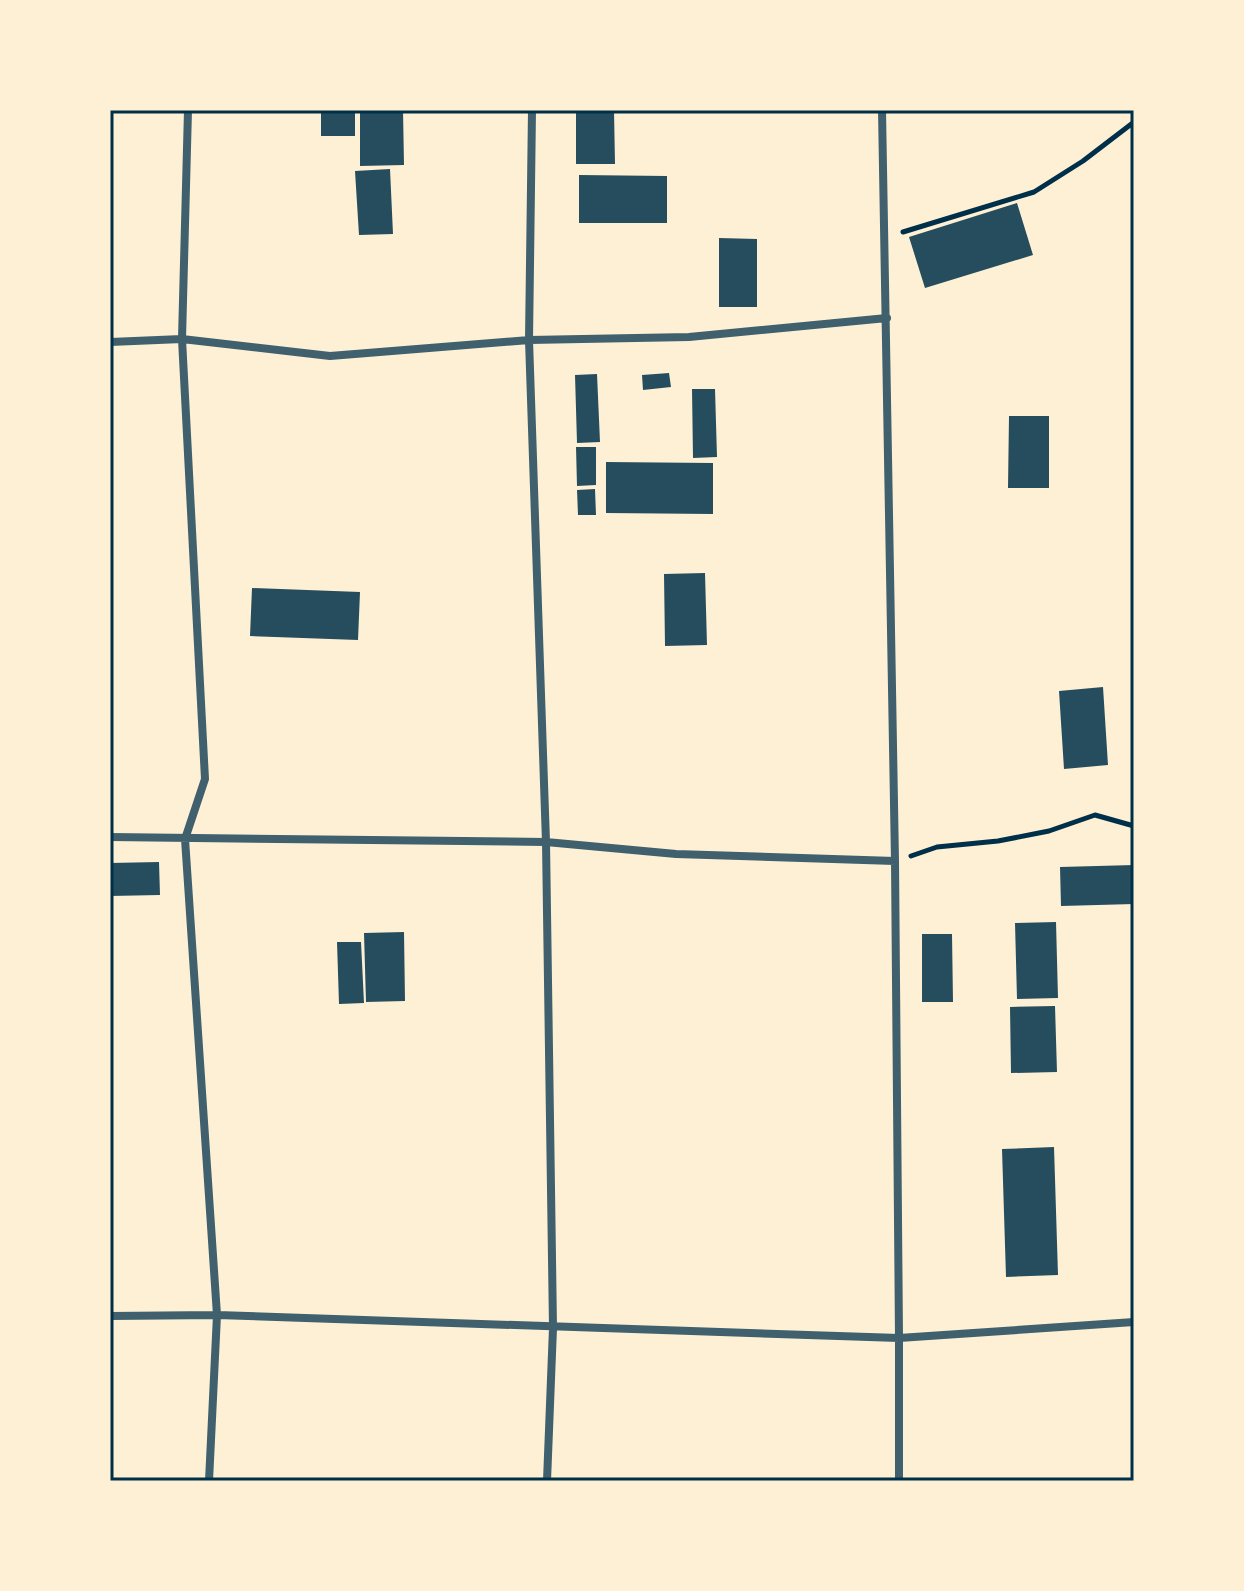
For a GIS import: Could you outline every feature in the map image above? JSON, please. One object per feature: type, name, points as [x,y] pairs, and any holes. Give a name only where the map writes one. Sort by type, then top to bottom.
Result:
[{"type":"street","points":[[188,110],[182,339],[205,779],[185,839],[217,1315],[209,1481]]},
{"type":"street","points":[[532,110],[529,340],[546,842],[553,1328],[547,1481]]},
{"type":"street","points":[[882,110],[895,861],[899,1481]]},
{"type":"street","points":[[110,342],[182,339],[330,356],[529,340],[689,337],[887,318]]},
{"type":"street","points":[[110,837],[546,842],[676,854],[895,861]]},
{"type":"street","points":[[110,1316],[217,1315],[899,1338],[1134,1322]]},
{"type":"path","points":[[885,237],[1034,192],[1083,161],[1134,122]]},
{"type":"path","points":[[895,861],[937,847],[998,841],[1049,831],[1095,815],[1134,826]]},
{"type":"building","points":[[321,110],[355,110],[355,136],[321,136]]},
{"type":"building","points":[[360,110],[403,110],[404,165],[360,166]]},
{"type":"building","points":[[576,110],[614,110],[615,164],[576,164]]},
{"type":"building","points":[[390,169],[393,234],[359,235],[355,171]]},
{"type":"building","points":[[579,175],[667,176],[667,223],[579,223]]},
{"type":"building","points":[[1017,203],[1033,255],[925,288],[909,237]]},
{"type":"building","points":[[719,238],[757,239],[757,307],[719,307]]},
{"type":"building","points":[[669,373],[671,387],[643,390],[642,375]]},
{"type":"building","points":[[597,374],[600,442],[577,443],[575,375]]},
{"type":"building","points":[[692,389],[715,389],[717,457],[693,458]]},
{"type":"building","points":[[1009,416],[1049,416],[1049,488],[1008,488]]},
{"type":"building","points":[[576,447],[596,447],[596,485],[577,486]]},
{"type":"building","points":[[606,462],[713,463],[713,514],[606,513]]},
{"type":"building","points":[[595,489],[596,515],[578,515],[577,490]]},
{"type":"building","points":[[705,573],[707,645],[665,646],[664,574]]},
{"type":"building","points":[[252,588],[360,592],[358,640],[250,636]]},
{"type":"building","points":[[1103,687],[1108,765],[1064,769],[1059,691]]},
{"type":"building","points":[[159,862],[160,895],[110,896],[110,863]]},
{"type":"building","points":[[1134,865],[1134,904],[1061,906],[1060,867]]},
{"type":"building","points":[[1056,922],[1058,998],[1017,999],[1015,923]]},
{"type":"building","points":[[404,932],[405,1001],[366,1002],[364,933]]},
{"type":"building","points":[[922,934],[952,934],[953,1002],[922,1002]]},
{"type":"building","points":[[337,942],[361,942],[364,1003],[339,1004]]},
{"type":"building","points":[[1055,1006],[1057,1072],[1011,1073],[1010,1007]]},
{"type":"building","points":[[1054,1147],[1058,1275],[1006,1277],[1002,1149]]}]
